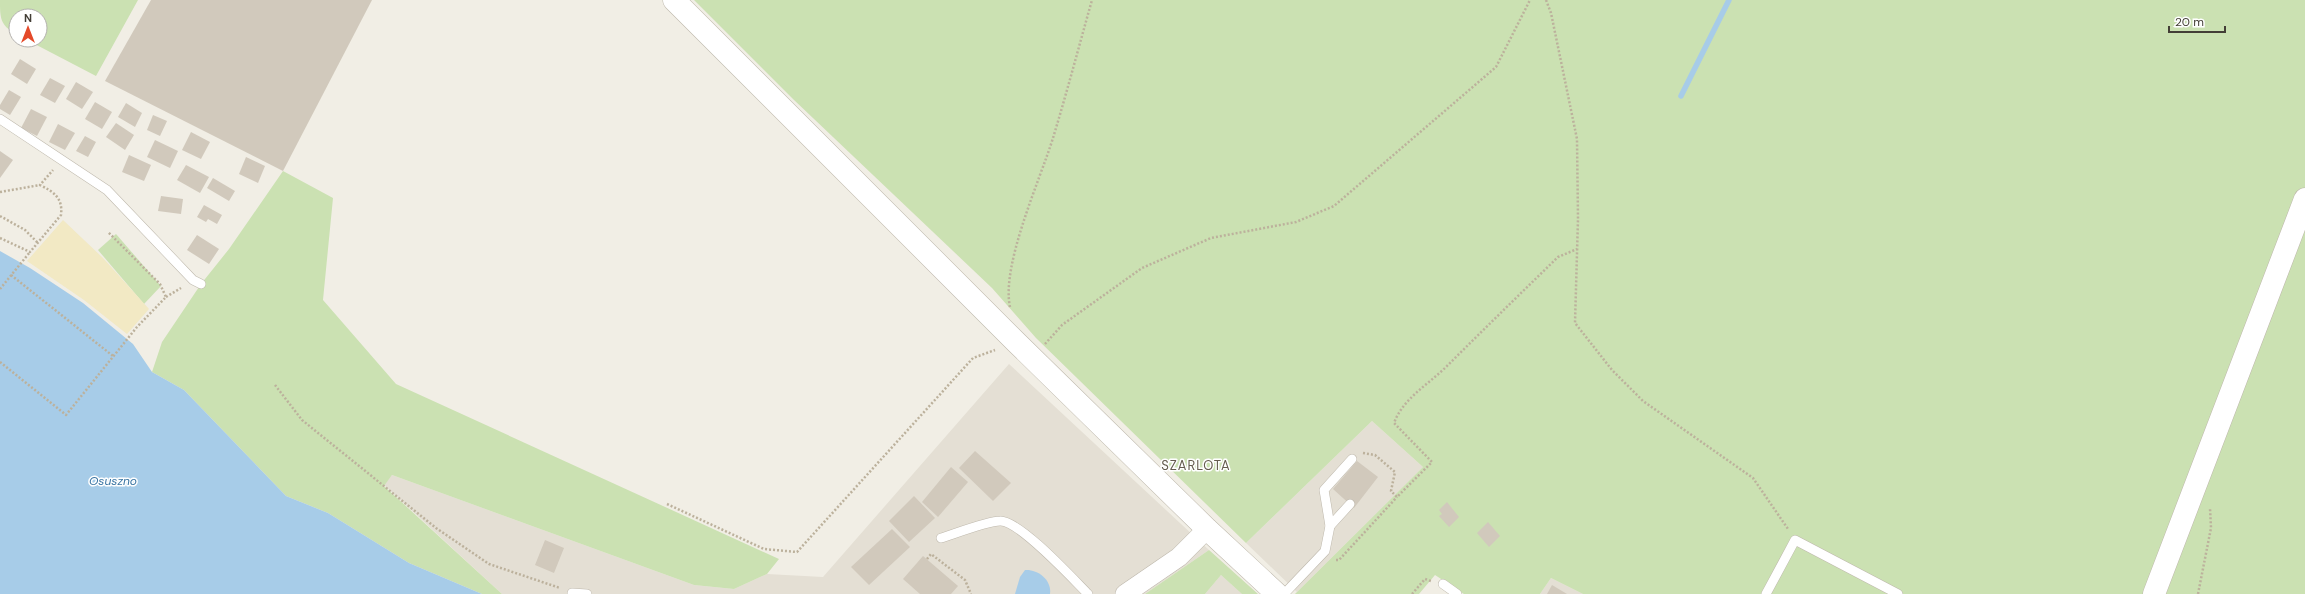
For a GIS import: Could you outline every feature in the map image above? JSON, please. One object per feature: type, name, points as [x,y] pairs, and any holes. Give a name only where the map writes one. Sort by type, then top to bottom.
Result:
[{"type":"street","points":[[674,0],[1025,350],[1207,529],[1277,594]]},
{"type":"street","points":[[2154,594],[2305,198]]},
{"type":"street","points":[[1125,594],[1179,557],[1207,529]]},
{"type":"lane","points":[[0,119],[107,190],[193,280],[201,284]]},
{"type":"lane","points":[[1284,594],[1325,551],[1330,526],[1324,490],[1352,459]]},
{"type":"lane","points":[[1330,526],[1350,504]]},
{"type":"lane","points":[[941,538],[1000,520],[1011,524],[1035,542],[1088,594]]},
{"type":"lane","points":[[1766,594],[1795,540],[1898,594]]},
{"type":"lane","points":[[1443,584],[1457,594]]},
{"type":"lane","points":[[572,592],[587,594]]},
{"type":"path","points":[[1011,312],[1008,296],[1016,249],[1053,138],[1092,0]]},
{"type":"path","points":[[667,504],[764,549],[797,552],[973,358],[1025,350],[1142,268],[1211,238],[1296,222],[1334,206],[1496,67],[1530,0]]},
{"type":"path","points":[[1546,0],[1551,13],[1577,139],[1575,323],[1612,370],[1643,401],[1753,478],[1795,540]]},
{"type":"path","points":[[0,192],[40,185],[62,160]]},
{"type":"path","points":[[0,289],[61,215],[62,206],[60,200],[52,192],[40,185]]},
{"type":"path","points":[[0,216],[25,230],[38,243]]},
{"type":"path","points":[[108,232],[160,284],[166,297]]},
{"type":"path","points":[[0,238],[30,252]]},
{"type":"path","points":[[1316,562],[1339,560],[1397,497],[1432,462],[1394,423],[1398,412],[1408,400],[1436,376],[1558,257],[1577,249]]},
{"type":"path","points":[[11,275],[113,356]]},
{"type":"path","points":[[0,362],[66,415],[113,356],[166,297],[186,285]]},
{"type":"path","points":[[275,386],[302,420],[436,528],[489,564],[572,592]]},
{"type":"path","points":[[1352,459],[1362,452],[1375,455],[1395,472],[1391,491],[1397,497]]},
{"type":"path","points":[[2198,594],[2211,528],[2210,505]]},
{"type":"path","points":[[927,559],[931,554],[964,580],[971,594]]},
{"type":"path","points":[[1412,594],[1425,579],[1443,584]]},
{"type":"shaded area","points":[[1009,364],[1209,550],[1145,594],[502,594],[384,485],[392,475],[694,585],[734,589],[767,574],[823,577]]},
{"type":"shaded area","points":[[1372,421],[1423,467],[1297,592],[1246,543]]},
{"type":"shaded area","points":[[1221,575],[1242,594],[1205,594]]},
{"type":"shaded area","points":[[1551,578],[1583,594],[1540,594]]},
{"type":"green space","points":[[0,0],[138,0],[96,76],[42,48],[48,48],[48,8],[8,8],[8,28],[2,20]]},
{"type":"green space","points":[[694,0],[2305,0],[2305,594],[1583,594],[1551,578],[1540,594],[1464,594],[1435,575],[1419,594],[1295,594],[1423,467],[1372,421],[1246,543],[1036,338],[992,288],[794,100]]},
{"type":"green space","points":[[283,171],[333,198],[323,300],[396,384],[779,559],[767,574],[734,589],[694,585],[392,475],[384,486],[502,594],[482,594],[409,563],[328,513],[286,496],[184,390],[152,372],[162,342],[201,284],[229,249]]},
{"type":"green space","points":[[116,234],[161,286],[144,304],[98,250]]},
{"type":"green space","points":[[1209,550],[1258,594],[1242,594],[1221,575],[1205,594],[1145,594]]},
{"type":"sand","points":[[63,220],[103,258],[149,309],[127,334],[84,300],[27,261]]},
{"type":"water","name":"Osuszno","points":[[0,251],[30,268],[83,303],[133,344],[152,372],[184,390],[286,496],[328,513],[409,563],[482,594],[0,594]]},
{"type":"water","points":[[1025,570],[1035,571],[1043,576],[1049,584],[1050,594],[1015,594],[1020,577]]},
{"type":"building","points":[[151,0],[372,0],[283,171],[105,81]]},
{"type":"building","points":[[20,59],[36,69],[27,84],[11,74]]},
{"type":"building","points":[[50,78],[65,86],[55,103],[40,95]]},
{"type":"building","points":[[76,82],[93,92],[82,109],[66,99]]},
{"type":"building","points":[[9,90],[21,97],[10,115],[0,109],[0,105]]},
{"type":"building","points":[[95,102],[112,112],[102,129],[85,119]]},
{"type":"building","points":[[126,103],[142,113],[135,127],[118,117]]},
{"type":"building","points":[[31,109],[47,117],[37,136],[21,128]]},
{"type":"building","points":[[153,115],[167,121],[160,136],[147,130]]},
{"type":"building","points":[[116,123],[134,135],[125,150],[106,137]]},
{"type":"building","points":[[58,124],[75,133],[65,150],[49,142]]},
{"type":"building","points":[[191,132],[210,142],[201,159],[182,150]]},
{"type":"building","points":[[85,136],[96,142],[88,157],[76,151]]},
{"type":"building","points":[[155,140],[178,151],[170,168],[147,157]]},
{"type":"building","points":[[0,151],[13,160],[0,178]]},
{"type":"building","points":[[129,155],[151,165],[144,181],[122,172]]},
{"type":"building","points":[[246,157],[265,166],[258,183],[239,174]]},
{"type":"building","points":[[186,165],[209,177],[200,193],[177,180]]},
{"type":"building","points":[[213,178],[235,191],[229,201],[207,188]]},
{"type":"building","points":[[161,196],[183,199],[181,214],[158,211]]},
{"type":"building","points":[[204,205],[222,215],[217,224],[208,219],[206,222],[197,217]]},
{"type":"building","points":[[197,235],[219,249],[209,264],[187,250]]},
{"type":"building","points":[[975,451],[1011,483],[993,501],[959,468]]},
{"type":"building","points":[[1357,461],[1378,477],[1354,508],[1333,489]]},
{"type":"building","points":[[951,467],[968,482],[938,517],[922,502]]},
{"type":"building","points":[[914,496],[935,518],[909,542],[889,521]]},
{"type":"building","points":[[1447,502],[1459,517],[1449,527],[1439,516],[1442,514],[1439,510]]},
{"type":"building","points":[[1488,522],[1500,536],[1489,547],[1477,533]]},
{"type":"building","points":[[892,529],[910,547],[869,585],[851,567]]},
{"type":"building","points":[[545,540],[564,548],[554,573],[535,565]]},
{"type":"building","points":[[923,556],[958,586],[951,594],[920,594],[903,579]]},
{"type":"building","points":[[1552,585],[1567,594],[1547,594]]},
{"type":"waterway","points":[[1681,96],[1729,0]]},
{"type":"district","name":"SZARLOTA","points":[[1196,465]]}]
